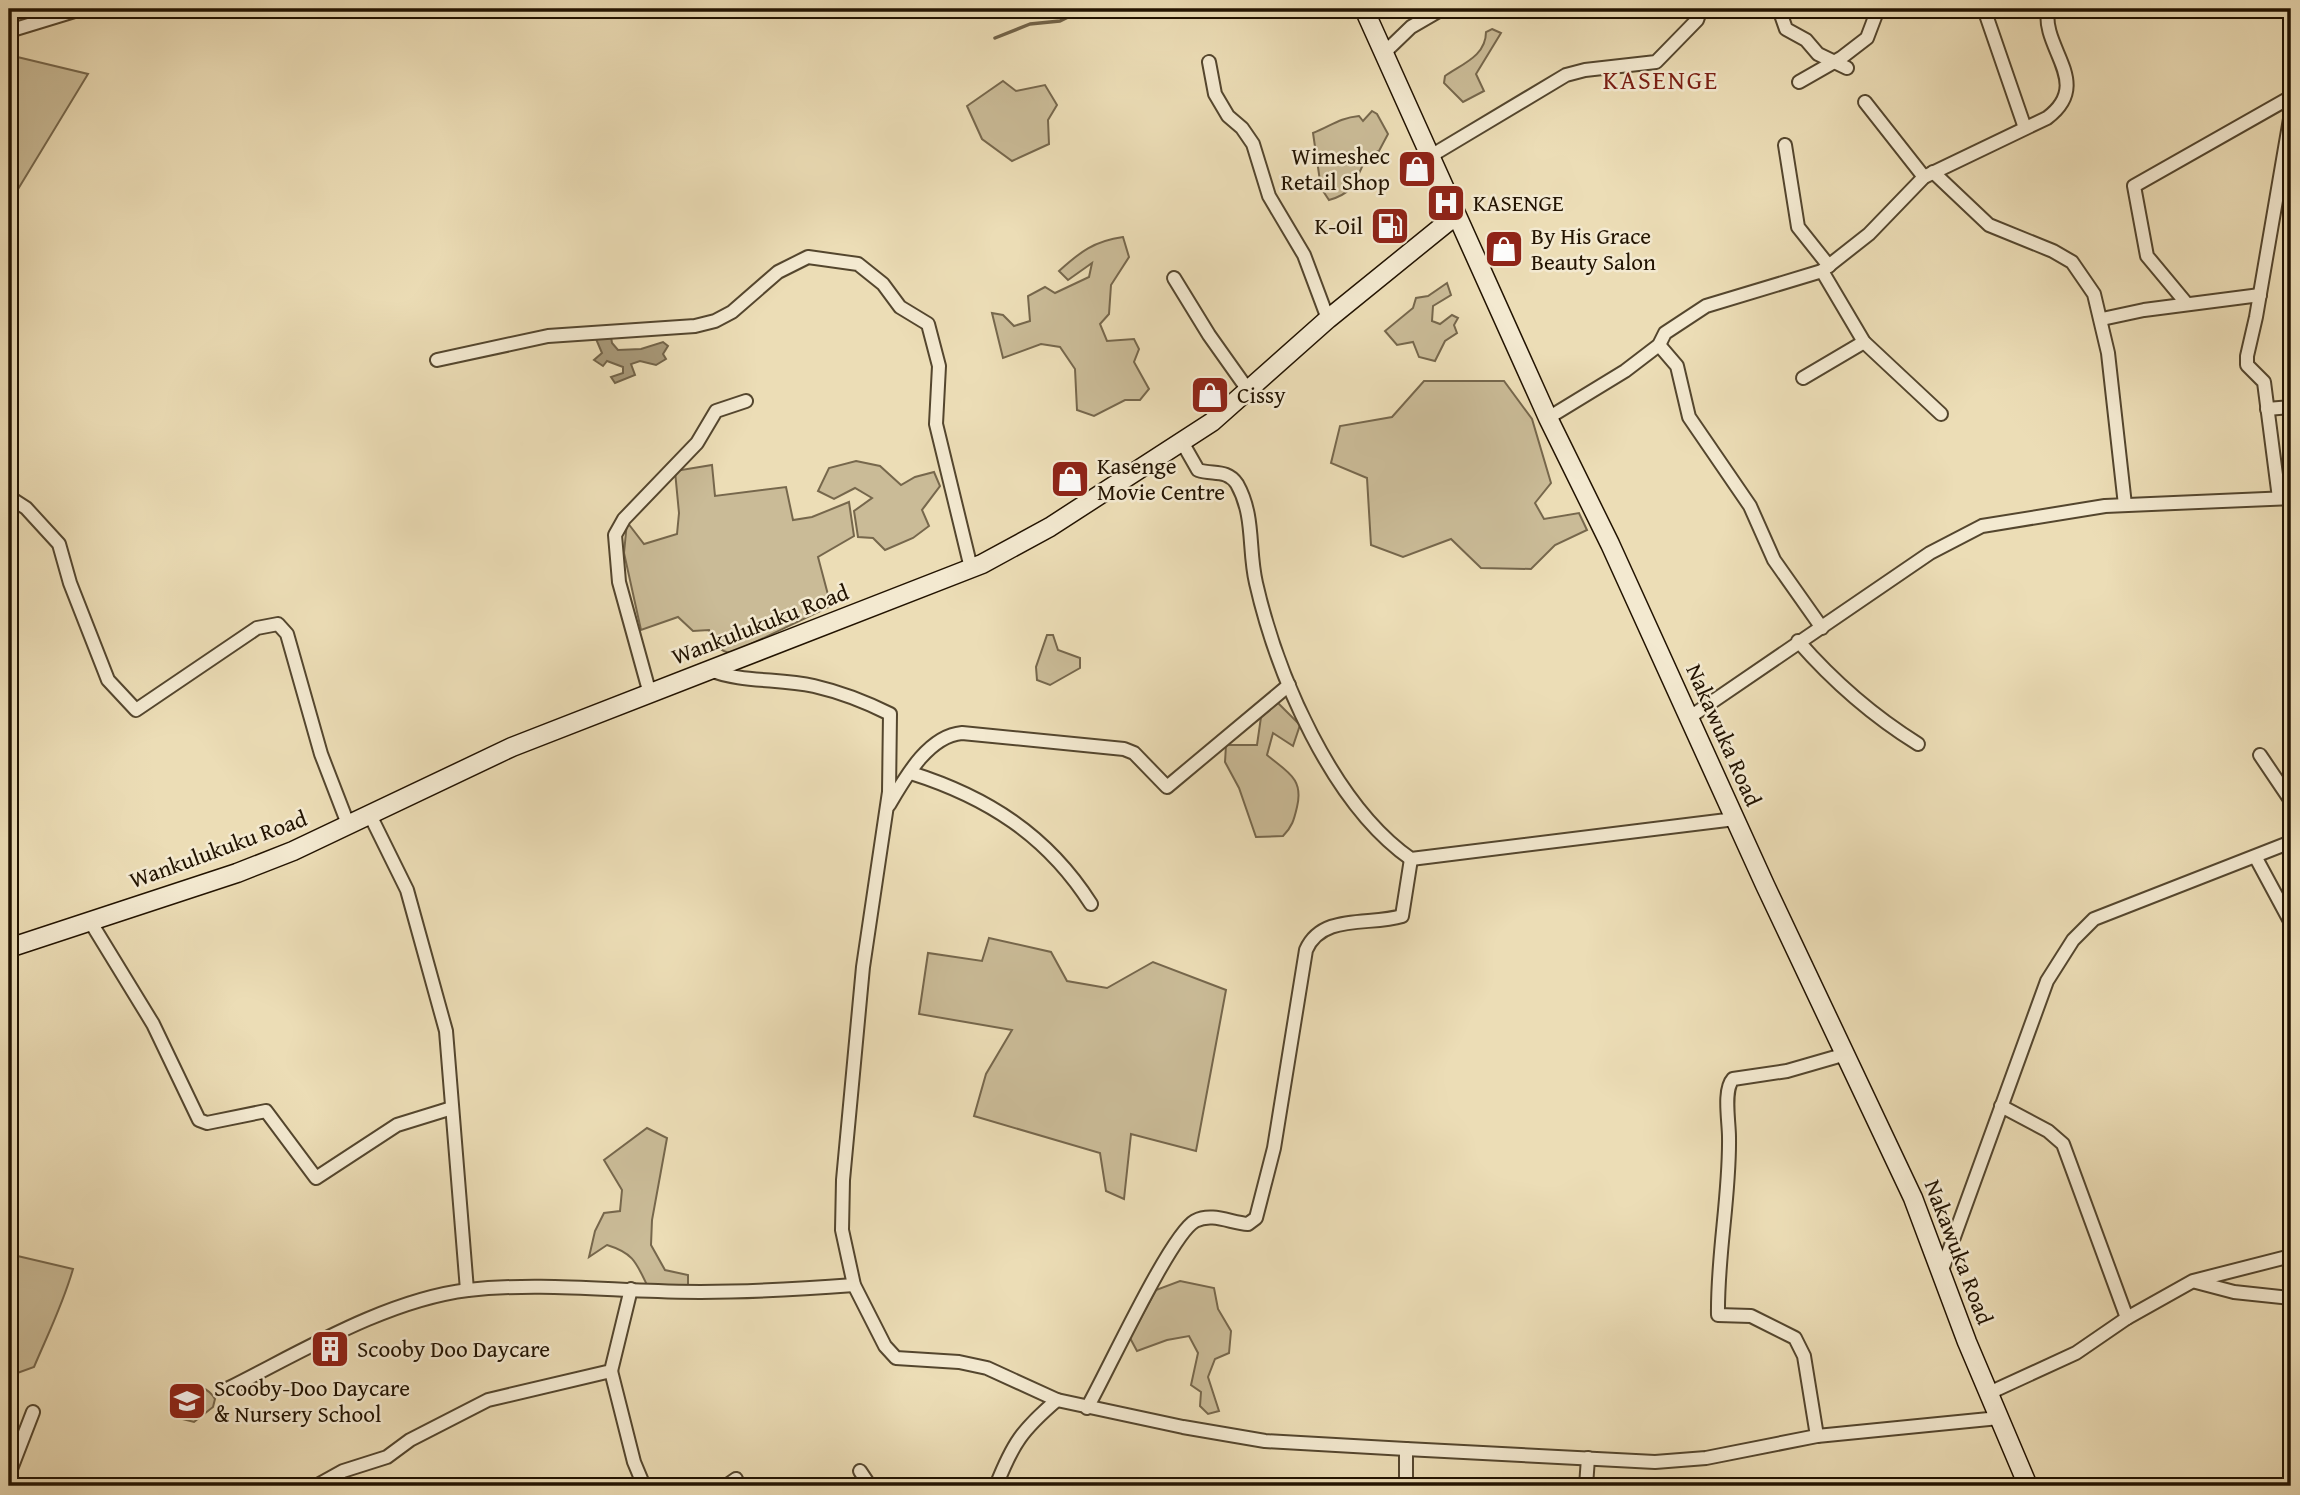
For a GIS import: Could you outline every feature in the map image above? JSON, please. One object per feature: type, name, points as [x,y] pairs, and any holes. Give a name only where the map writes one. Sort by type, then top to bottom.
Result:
[{"type":"main road","name":"Nakawuka Road","points":[[1364,9],[1548,418],[1610,544],[1735,819],[1913,1198],[2028,1486]]},
{"type":"main road","name":"Wankulukuku Road","points":[[9,948],[237,873],[512,747],[971,568],[1050,527],[1212,422],[1328,319],[1455,216]]},
{"type":"street","points":[[9,31],[81,9]]},
{"type":"street","points":[[1383,54],[1411,27],[1442,9]]},
{"type":"street","points":[[1429,157],[1566,75],[1585,70],[1656,62],[1697,20],[1701,9]]},
{"type":"street","points":[[1779,9],[1786,29],[1806,40],[1818,54],[1847,68]]},
{"type":"street","points":[[1799,82],[1841,58],[1867,38],[1878,9]]},
{"type":"street","points":[[1983,9],[2025,128]]},
{"type":"street","points":[[1548,418],[1583,399],[1659,345],[1665,333],[1706,306],[1826,269],[1869,234],[1929,175],[2047,118],[2062,107],[2066,99],[2064,73],[2047,10]]},
{"type":"street","points":[[1209,62],[1215,94],[1231,120],[1249,136],[1269,196],[1304,255],[1328,319]]},
{"type":"street","points":[[2187,304],[2147,256],[2134,186],[2291,97]]},
{"type":"street","points":[[1864,102],[1929,175],[1989,225],[2053,251],[2071,262],[2094,294],[2102,319],[2125,505]]},
{"type":"street","points":[[1689,717],[1930,553],[1982,526],[2125,505],[2285,498],[2264,382],[2247,365],[2247,356],[2291,113]]},
{"type":"street","points":[[1785,145],[1798,227],[1826,269],[1864,342],[1941,414]]},
{"type":"street","points":[[437,360],[548,337],[705,323],[732,312],[791,263],[808,257],[858,264],[883,284],[900,307],[928,324],[939,366],[936,424],[971,568]]},
{"type":"street","points":[[1174,278],[1209,335],[1248,390]]},
{"type":"street","points":[[2102,319],[2260,295]]},
{"type":"street","points":[[1804,378],[1864,342]]},
{"type":"street","points":[[1659,345],[1677,366],[1689,417],[1750,506],[1774,560],[1822,628]]},
{"type":"street","points":[[650,694],[619,582],[615,535],[624,519],[697,443],[716,411],[746,401]]},
{"type":"street","points":[[2267,409],[2291,407]]},
{"type":"street","points":[[1182,442],[1199,471],[1227,475],[1237,485],[1252,530],[1256,584],[1289,685],[1315,738],[1360,812],[1410,859]]},
{"type":"street","points":[[9,497],[26,508],[59,544],[69,583],[108,680],[136,710],[257,628],[278,624],[287,634],[321,754],[348,824]]},
{"type":"street","points":[[1798,641],[1819,665],[1877,717],[1918,744]]},
{"type":"street","points":[[707,669],[746,681],[813,686],[890,714],[887,808],[863,967],[843,1180],[842,1230],[854,1285],[885,1346],[896,1358],[959,1362],[987,1368],[1057,1400],[1087,1408],[1265,1441],[1406,1449],[1655,1462],[1706,1458],[1817,1436],[1999,1418]]},
{"type":"street","points":[[887,808],[911,773],[937,743],[952,734],[962,733],[1125,749],[1134,753],[1167,787],[1289,685]]},
{"type":"street","points":[[2260,755],[2291,801]]},
{"type":"street","points":[[911,773],[966,792],[996,808],[1062,864],[1091,904]]},
{"type":"street","points":[[369,813],[407,890],[450,1048],[452,1108],[467,1290]]},
{"type":"street","points":[[1410,859],[1735,819]]},
{"type":"street","points":[[1942,1270],[2048,981],[2083,928],[2119,908],[2256,858],[2291,842]]},
{"type":"street","points":[[2256,858],[2291,923]]},
{"type":"street","points":[[1087,1408],[1146,1296],[1194,1222],[1212,1218],[1248,1224],[1256,1218],[1274,1148],[1306,950],[1311,939],[1335,926],[1402,916],[1410,859]]},
{"type":"street","points":[[90,921],[153,1024],[199,1120],[207,1123],[266,1111],[316,1178],[397,1125],[452,1108]]},
{"type":"street","points":[[1817,1436],[1804,1356],[1795,1338],[1751,1316],[1718,1315],[1719,1263],[1730,1154],[1728,1089],[1733,1079],[1787,1071],[1846,1054]]},
{"type":"street","points":[[2001,1106],[2048,1131],[2063,1144],[2127,1318]]},
{"type":"street","points":[[1989,1393],[2076,1353],[2127,1318],[2193,1281],[2291,1256]]},
{"type":"street","points":[[2193,1281],[2234,1292],[2291,1298]]},
{"type":"street","points":[[229,1388],[378,1317],[467,1290],[553,1286],[793,1290],[854,1285]]},
{"type":"street","points":[[631,1289],[611,1371],[630,1436],[634,1462],[644,1486]]},
{"type":"street","points":[[316,1486],[343,1471],[387,1457],[410,1440],[488,1400],[611,1371]]},
{"type":"street","points":[[996,1486],[1013,1445],[1022,1431],[1057,1400]]},
{"type":"street","points":[[9,1474],[33,1412]]},
{"type":"street","points":[[1406,1449],[1406,1486]]},
{"type":"street","points":[[1586,1486],[1588,1458]]},
{"type":"street","points":[[860,1471],[870,1486]]},
{"type":"shaded area","points":[[1492,29],[1501,33],[1476,74],[1484,91],[1463,102],[1444,83],[1445,76],[1478,53],[1486,32]]},
{"type":"shaded area","points":[[9,55],[88,74],[9,204]]},
{"type":"shaded area","points":[[1003,81],[1016,91],[1045,85],[1057,105],[1048,120],[1049,144],[1012,161],[982,139],[967,106]]},
{"type":"shaded area","points":[[1372,111],[1377,114],[1388,134],[1379,151],[1369,154],[1351,187],[1339,197],[1329,200],[1321,188],[1313,133],[1352,117],[1359,116],[1363,121]]},
{"type":"shaded area","points":[[1123,237],[1129,257],[1111,285],[1109,314],[1100,324],[1107,341],[1134,339],[1139,349],[1134,362],[1149,389],[1140,400],[1125,400],[1094,416],[1077,410],[1075,369],[1060,347],[1041,344],[1003,358],[992,313],[1003,315],[1014,326],[1030,321],[1028,296],[1045,287],[1055,293],[1089,277],[1092,263],[1068,280],[1059,271],[1088,248]]},
{"type":"shaded area","points":[[1447,283],[1451,295],[1433,306],[1432,321],[1440,324],[1452,315],[1458,318],[1454,325],[1457,333],[1445,341],[1435,361],[1419,357],[1413,342],[1397,345],[1385,331],[1413,308],[1416,298],[1428,296]]},
{"type":"shaded area","points":[[600,327],[610,331],[612,343],[618,350],[641,349],[663,342],[668,346],[663,354],[666,359],[656,365],[640,361],[631,364],[635,375],[615,383],[611,377],[623,373],[623,367],[607,361],[603,366],[594,360],[602,353],[596,339]]},
{"type":"shaded area","points":[[1424,381],[1504,381],[1532,419],[1551,483],[1535,503],[1544,519],[1579,513],[1587,530],[1555,545],[1531,569],[1481,568],[1451,539],[1403,557],[1371,545],[1367,478],[1331,463],[1340,426],[1392,417]]},
{"type":"shaded area","points":[[856,461],[880,466],[901,485],[915,477],[934,472],[940,486],[922,510],[929,526],[913,538],[885,550],[873,538],[858,537],[854,511],[872,498],[855,488],[834,499],[818,491],[829,468]]},
{"type":"shaded area","points":[[712,465],[715,496],[786,487],[793,520],[812,517],[849,502],[854,536],[818,557],[831,606],[732,653],[720,648],[709,630],[693,631],[678,617],[641,630],[624,553],[627,522],[644,544],[677,534],[679,513],[675,471]]},
{"type":"shaded area","points":[[1047,635],[1053,635],[1058,650],[1080,658],[1080,668],[1050,685],[1037,680],[1036,667]]},
{"type":"shaded area","points":[[1278,703],[1300,725],[1293,746],[1273,733],[1267,755],[1296,782],[1299,797],[1292,823],[1283,836],[1256,837],[1239,788],[1225,762],[1226,745],[1257,745],[1261,717]]},
{"type":"shaded area","points":[[989,938],[1051,952],[1067,981],[1107,988],[1153,962],[1226,990],[1196,1151],[1131,1134],[1124,1199],[1106,1191],[1100,1153],[974,1116],[986,1074],[1012,1030],[919,1014],[928,953],[982,961]]},
{"type":"shaded area","points":[[647,1128],[667,1138],[652,1220],[651,1245],[665,1270],[688,1275],[688,1286],[647,1285],[633,1259],[623,1251],[607,1245],[589,1257],[595,1231],[604,1213],[620,1211],[622,1190],[604,1160]]},
{"type":"shaded area","points":[[9,1254],[73,1269],[34,1367],[9,1376]]},
{"type":"shaded area","points":[[1180,1281],[1214,1288],[1218,1309],[1231,1331],[1229,1353],[1215,1359],[1208,1377],[1219,1411],[1208,1414],[1200,1406],[1201,1392],[1191,1385],[1198,1353],[1189,1336],[1167,1340],[1137,1351],[1130,1338],[1156,1290]]},
{"type":"shaded area","points":[[179,1385],[200,1387],[208,1391],[215,1399],[213,1407],[194,1422],[178,1418],[172,1393]]},
{"type":"waterway","points":[[995,38],[1030,24],[1060,21],[1084,9]]},
{"type":"place","name":"Wimeshec Retail Shop","points":[[1417,169]]},
{"type":"place","name":"KASENGE","points":[[1446,203]]},
{"type":"place","name":"K-Oil","points":[[1390,226]]},
{"type":"place","name":"By His Grace Beauty Salon","points":[[1504,249]]},
{"type":"place","name":"Cissy","points":[[1210,395]]},
{"type":"place","name":"Kasenge Movie Centre","points":[[1070,479]]},
{"type":"place","name":"Scooby Doo Daycare","points":[[330,1349]]},
{"type":"place","name":"Scooby-Doo Daycare & Nursery School","points":[[187,1401]]},
{"type":"district","name":"KASENGE","points":[[1661,80]]}]
